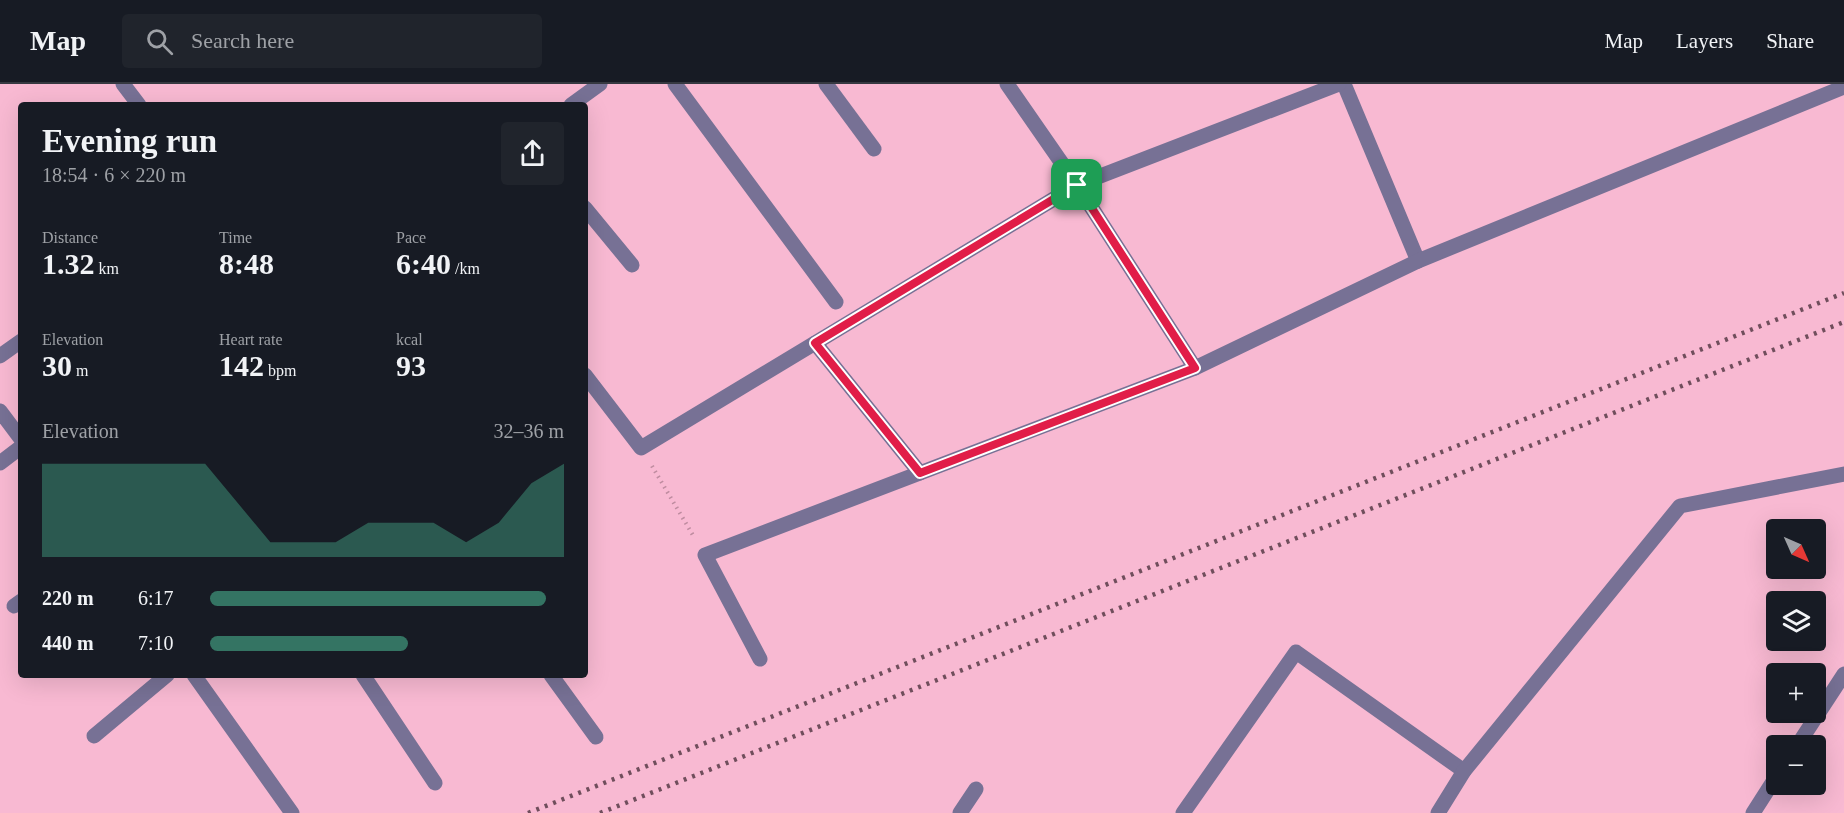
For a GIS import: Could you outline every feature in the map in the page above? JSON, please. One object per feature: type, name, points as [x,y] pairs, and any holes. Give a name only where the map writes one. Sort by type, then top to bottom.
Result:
[{"type":"street","points":[[123,84],[137,102]]},
{"type":"street","points":[[575,102],[600,84]]},
{"type":"street","points":[[675,84],[836,302]]},
{"type":"street","points":[[826,84],[874,149]]},
{"type":"street","points":[[1007,84],[1077,185],[1195,368]]},
{"type":"street","points":[[588,379],[641,448],[1077,185],[1339,84]]},
{"type":"street","points":[[1344,84],[1418,261]]},
{"type":"street","points":[[760,659],[705,555],[1195,368],[1418,261],[1844,87]]},
{"type":"street","points":[[588,212],[632,265]]},
{"type":"street","points":[[0,356],[18,343]]},
{"type":"street","points":[[815,343],[920,473]]},
{"type":"street","points":[[0,411],[18,435]]},
{"type":"street","points":[[0,463],[18,449]]},
{"type":"street","points":[[1438,813],[1464,771],[1680,506],[1844,474]]},
{"type":"street","points":[[1183,813],[1296,652],[1464,771]]},
{"type":"street","points":[[1804,735],[1844,674]]},
{"type":"street","points":[[94,736],[163,678]]},
{"type":"street","points":[[196,678],[292,813]]},
{"type":"street","points":[[365,678],[435,783]]},
{"type":"street","points":[[553,678],[596,737]]},
{"type":"street","points":[[960,813],[976,789]]},
{"type":"street","points":[[1753,813],[1766,793]]},
{"type":"path","points":[[641,448],[705,555]]},
{"type":"railway","points":[[528,813],[1844,293]]},
{"type":"railway","points":[[600,813],[1844,322]]},
{"type":"route","points":[[1077,185],[1195,368],[920,473],[815,343],[1077,185]]}]
